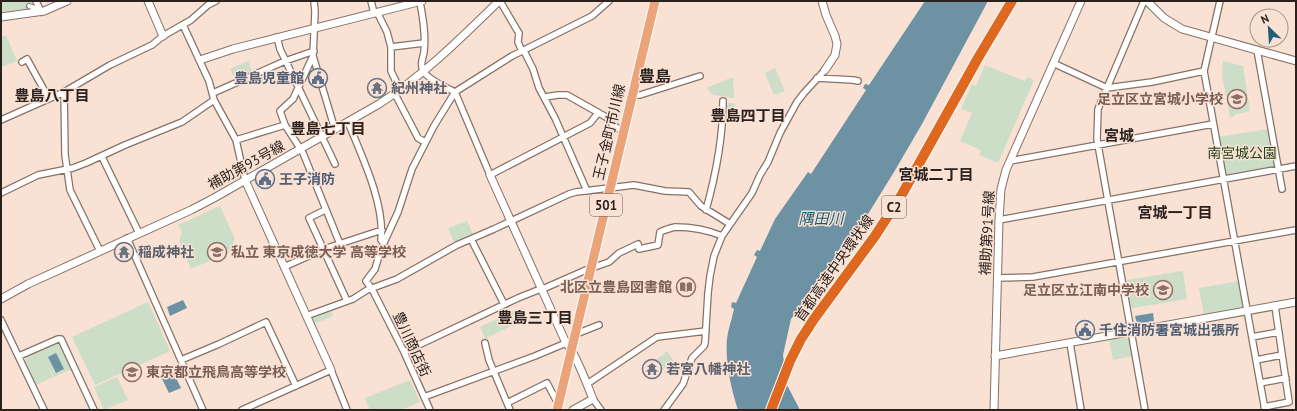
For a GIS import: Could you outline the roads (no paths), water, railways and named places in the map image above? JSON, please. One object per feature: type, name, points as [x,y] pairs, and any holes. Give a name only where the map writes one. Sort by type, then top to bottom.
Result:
[{"type":"highway","name":"首都高速中央環状線","points":[[770,410],[790,361],[802,339],[814,319],[867,247],[901,196],[1011,1]]},
{"type":"main road","name":"王子金町市川線","points":[[558,406],[655,1]]},
{"type":"street","points":[[36,1],[38,10]]},
{"type":"street","points":[[1,17],[38,10],[66,1]]},
{"type":"street","points":[[148,1],[163,36]]},
{"type":"street","points":[[1,120],[64,92],[110,65],[152,45],[163,36],[183,25],[208,5],[216,1]]},
{"type":"street","points":[[314,1],[315,12],[313,53],[336,129]]},
{"type":"street","points":[[371,1],[375,12],[387,32],[391,47],[391,71],[397,92],[418,138],[425,142]]},
{"type":"street","points":[[500,1],[519,33],[518,42],[533,69],[539,88],[587,191]]},
{"type":"street","name":"補助第93号線","points":[[1,299],[28,284],[191,210],[348,122],[397,92],[424,72],[500,1]]},
{"type":"street","points":[[372,289],[366,281],[375,268],[398,212],[412,169],[425,142],[455,92],[522,50],[532,47],[592,16],[609,1]]},
{"type":"street","points":[[664,410],[683,384],[692,358],[704,346],[710,276],[714,256],[722,236],[752,193],[768,162],[780,133],[797,102],[825,70],[835,55],[837,44],[822,1]]},
{"type":"street","name":"補助第91号線","points":[[994,410],[1001,189],[1010,160],[1081,1]]},
{"type":"street","points":[[1145,410],[1097,139],[1098,109],[1107,88],[1146,1],[1164,18],[1176,26],[1191,32],[1296,61]]},
{"type":"street","points":[[1220,1],[1204,72],[1265,408],[1290,402],[1275,306]]},
{"type":"street","points":[[200,60],[277,37],[421,2],[424,33],[424,53],[421,64],[424,72],[428,77],[455,92],[541,289],[593,399],[601,410]]},
{"type":"street","points":[[29,6],[38,10]]},
{"type":"street","points":[[183,25],[209,81],[213,96],[236,140],[245,180],[331,370],[347,410]]},
{"type":"street","points":[[277,37],[285,61],[335,164]]},
{"type":"street","points":[[391,47],[424,43]]},
{"type":"street","points":[[1257,50],[1282,189]]},
{"type":"street","points":[[1,193],[38,175],[67,168],[74,168],[182,122],[213,96],[285,61],[313,53]]},
{"type":"street","points":[[313,53],[293,99],[280,111],[285,125],[300,149],[340,244]]},
{"type":"street","points":[[22,62],[27,59],[49,99]]},
{"type":"street","points":[[1054,63],[1107,88],[1152,82],[1204,72]]},
{"type":"street","points":[[632,95],[640,95],[700,76]]},
{"type":"street","points":[[817,78],[854,80],[858,82]]},
{"type":"street","points":[[64,92],[65,155],[69,185],[100,251]]},
{"type":"street","points":[[544,97],[566,95],[606,117],[614,126],[623,131]]},
{"type":"street","points":[[706,210],[715,178],[721,140],[723,101]]},
{"type":"street","points":[[490,175],[590,123],[598,113]]},
{"type":"street","points":[[348,122],[375,196],[381,218],[381,240],[384,243]]},
{"type":"street","points":[[1010,160],[1213,124]]},
{"type":"street","points":[[236,140],[285,125]]},
{"type":"street","points":[[102,156],[139,233]]},
{"type":"street","points":[[999,220],[1296,166]]},
{"type":"street","points":[[306,316],[397,279],[457,245],[511,222],[563,196],[576,192],[634,185],[665,191],[689,192],[706,210],[730,224]]},
{"type":"street","points":[[325,210],[309,218],[346,301]]},
{"type":"street","points":[[404,352],[504,304],[609,262],[619,253],[638,244],[638,249],[658,245],[660,232],[674,227],[708,231],[722,236]]},
{"type":"street","points":[[284,267],[324,249],[382,230]]},
{"type":"street","points":[[998,278],[1033,277],[1296,230]]},
{"type":"street","points":[[127,238],[203,410]]},
{"type":"street","points":[[471,239],[504,304]]},
{"type":"street","name":"豊川商店街","points":[[372,289],[404,352],[430,410]]},
{"type":"street","points":[[995,356],[1296,302]]},
{"type":"street","points":[[1,320],[44,410]]},
{"type":"street","points":[[181,360],[266,322],[296,386]]},
{"type":"street","points":[[576,334],[599,325]]},
{"type":"street","points":[[587,384],[657,337],[706,331]]},
{"type":"street","points":[[1252,337],[1279,332]]},
{"type":"street","points":[[19,356],[61,339],[94,410]]},
{"type":"street","points":[[424,397],[566,343]]},
{"type":"street","points":[[1070,343],[1081,410]]},
{"type":"street","points":[[485,344],[510,410]]},
{"type":"street","points":[[1256,360],[1282,355]]},
{"type":"street","points":[[242,410],[331,370]]},
{"type":"street","points":[[1260,383],[1286,378]]},
{"type":"street","points":[[507,403],[547,383],[558,406]]},
{"type":"street","points":[[573,410],[593,399]]},
{"type":"water","name":"隅田川","points":[[925,1],[988,1],[922,124],[852,240],[791,319],[783,355],[787,385],[800,410],[738,410],[731,384],[727,357],[728,335],[734,309],[731,307],[732,302],[736,303],[757,257],[754,255],[757,250],[760,251],[775,219],[808,172],[811,174],[866,90],[863,88],[865,84],[869,85]]},
{"type":"water","points":[[183,300],[187,308],[170,316],[167,307]]},
{"type":"water","points":[[1153,313],[1154,321],[1137,324],[1135,316]]},
{"type":"water","points":[[56,353],[64,369],[56,373],[48,357]]},
{"type":"water","points":[[173,372],[181,388],[169,393],[161,377]]},
{"type":"place","name":"豊島児童館","points":[[318,78]]},
{"type":"place","name":"紀州神社","points":[[377,88]]},
{"type":"place","name":"足立区立宮城小学校","points":[[1237,99]]},
{"type":"place","name":"王子消防","points":[[265,179]]},
{"type":"place","name":"稲成神社","points":[[124,252]]},
{"type":"place","name":"私立 東京成徳大学 高等学校","points":[[217,252]]},
{"type":"place","name":"北区立豊島図書館","points":[[686,287]]},
{"type":"place","name":"足立区立江南中学校","points":[[1163,290]]},
{"type":"place","name":"千住消防署宮城出張所","points":[[1085,330]]},
{"type":"place","name":"若宮八幡神社","points":[[652,369]]},
{"type":"place","name":"東京都立飛鳥高等学校","points":[[132,372]]},
{"type":"district","name":"豊島","points":[[655,76]]},
{"type":"district","name":"豊島八丁目","points":[[52,96]]},
{"type":"district","name":"豊島四丁目","points":[[748,116]]},
{"type":"district","name":"豊島七丁目","points":[[328,129]]},
{"type":"district","name":"宮城","points":[[1119,136]]},
{"type":"district","name":"宮城二丁目","points":[[936,175]]},
{"type":"district","name":"宮城一丁目","points":[[1175,213]]},
{"type":"district","name":"豊島三丁目","points":[[535,318]]},
{"type":"park label","name":"南宮城公園","points":[[1242,153]]}]
